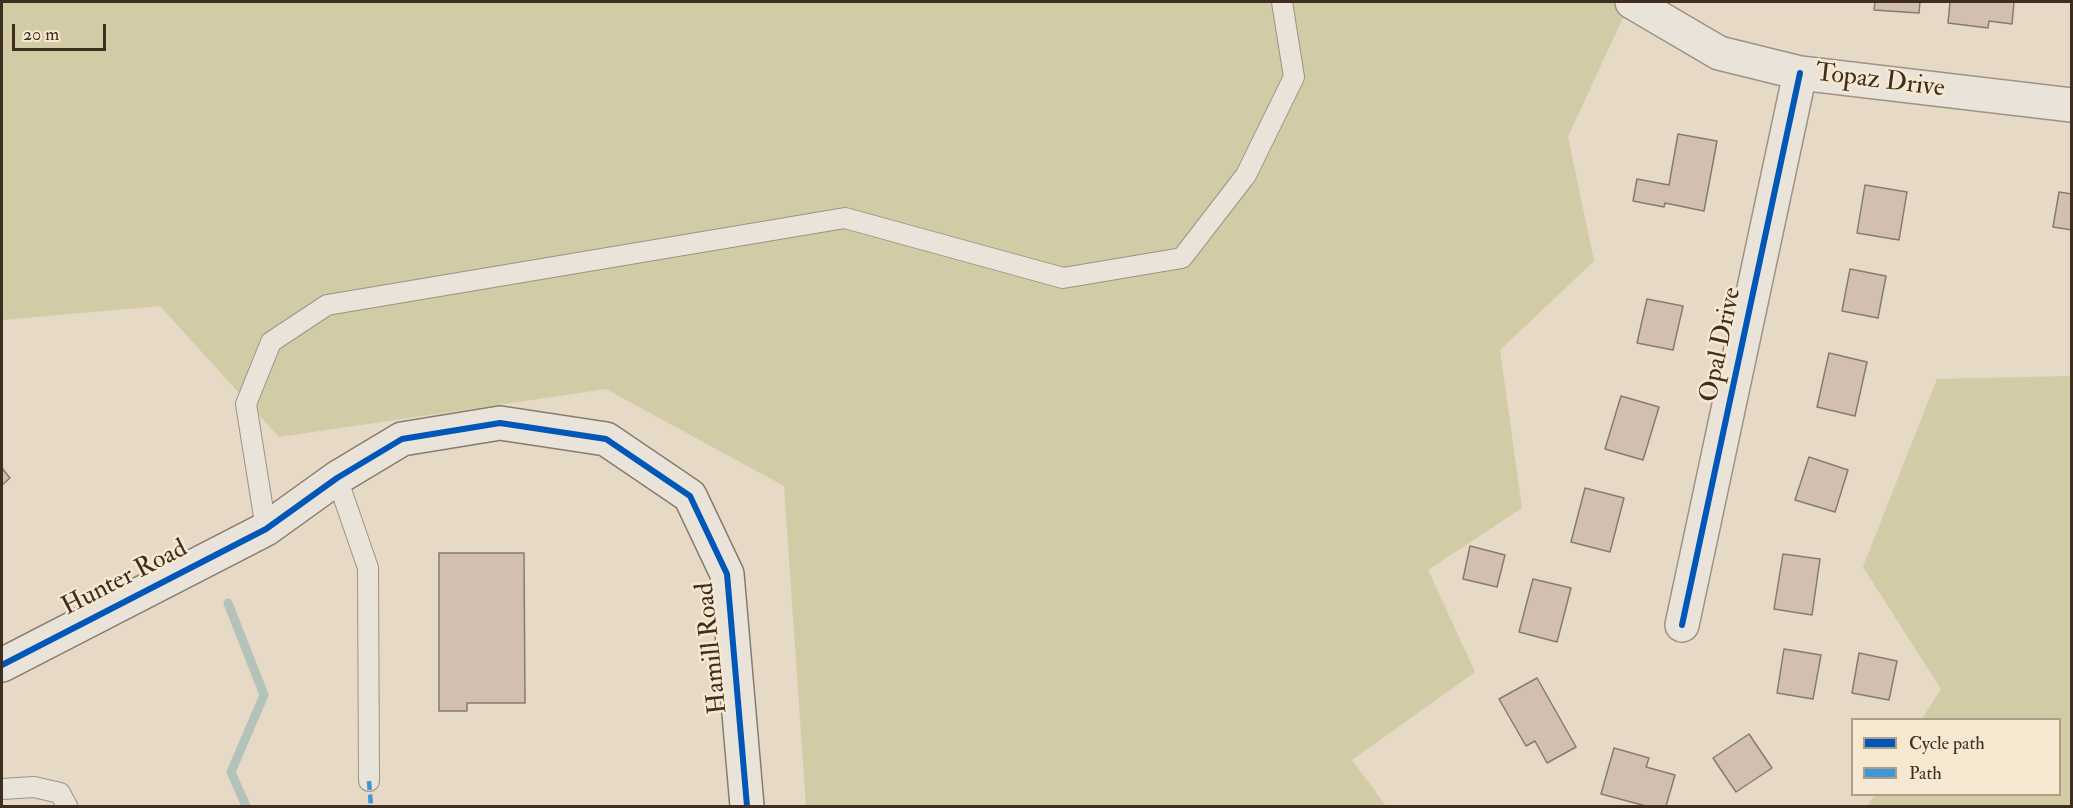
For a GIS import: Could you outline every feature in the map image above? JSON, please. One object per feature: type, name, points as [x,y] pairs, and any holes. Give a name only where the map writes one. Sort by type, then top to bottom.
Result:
[{"type":"street","name":"Topaz Drive","points":[[1632,2],[1719,53],[1800,73],[2072,105]]},
{"type":"street","name":"Opal Drive","points":[[1682,625],[1800,73]]},
{"type":"street","name":"Hamill Road","points":[[266,529],[337,478],[402,439],[500,423],[606,439],[690,496],[727,574],[747,807]]},
{"type":"street","name":"Hunter Road","points":[[2,664],[266,529]]},
{"type":"lane","points":[[266,529],[246,404],[271,342],[327,306],[845,218],[1063,278],[1182,258],[1246,175],[1294,76],[1282,2]]},
{"type":"lane","points":[[337,478],[368,568],[369,781]]},
{"type":"lane","points":[[2,789],[34,787],[60,793],[67,807]]},
{"type":"shaded area","points":[[2,2],[1630,2],[1568,137],[1594,261],[1500,350],[1522,508],[1428,570],[1475,672],[1352,760],[1386,806],[806,806],[784,486],[606,389],[279,437],[160,306],[2,320]]},
{"type":"shaded area","points":[[2071,376],[2071,806],[1867,806],[1874,796],[2061,796],[2061,718],[1923,718],[1941,689],[1863,567],[1937,379]]},
{"type":"building","points":[[1875,2],[1920,2],[1919,13],[1874,10]]},
{"type":"building","points":[[1950,2],[2014,2],[2012,24],[1989,21],[1988,28],[1948,23]]},
{"type":"building","points":[[1678,134],[1717,141],[1704,211],[1665,203],[1664,207],[1633,201],[1637,179],[1669,185]]},
{"type":"building","points":[[1865,185],[1907,192],[1899,240],[1857,233]]},
{"type":"building","points":[[2059,192],[2072,194],[2072,230],[2053,227]]},
{"type":"building","points":[[1850,269],[1886,276],[1878,318],[1842,311]]},
{"type":"building","points":[[1647,299],[1683,306],[1673,350],[1637,343]]},
{"type":"building","points":[[1829,353],[1867,362],[1855,416],[1817,407]]},
{"type":"building","points":[[1621,396],[1659,407],[1643,460],[1605,449]]},
{"type":"building","points":[[1809,457],[1848,470],[1835,512],[1795,500]]},
{"type":"building","points":[[2,468],[10,478],[2,485]]},
{"type":"building","points":[[1585,488],[1624,498],[1610,552],[1571,542]]},
{"type":"building","points":[[1470,546],[1505,555],[1497,587],[1463,579]]},
{"type":"building","points":[[439,553],[524,553],[525,703],[467,703],[467,711],[439,711]]},
{"type":"building","points":[[1783,554],[1820,559],[1812,615],[1774,609]]},
{"type":"building","points":[[1533,579],[1571,588],[1557,642],[1519,632]]},
{"type":"building","points":[[1784,649],[1821,655],[1813,699],[1777,693]]},
{"type":"building","points":[[1859,653],[1897,661],[1889,700],[1852,693]]},
{"type":"building","points":[[1537,678],[1576,747],[1547,763],[1535,741],[1526,746],[1499,699]]},
{"type":"building","points":[[1749,734],[1772,768],[1736,792],[1713,758]]},
{"type":"building","points":[[1614,748],[1649,758],[1646,767],[1675,775],[1666,806],[1646,806],[1601,794]]},
{"type":"waterway","points":[[228,603],[264,695],[231,772],[246,806]]},
{"type":"marked path","points":[[369,781],[371,806]]},
{"type":"cycle path","points":[[1682,625],[1800,73]]},
{"type":"cycle path","points":[[2,665],[266,529],[337,478],[402,439],[500,423],[606,439],[690,496],[727,574],[747,806]]}]
